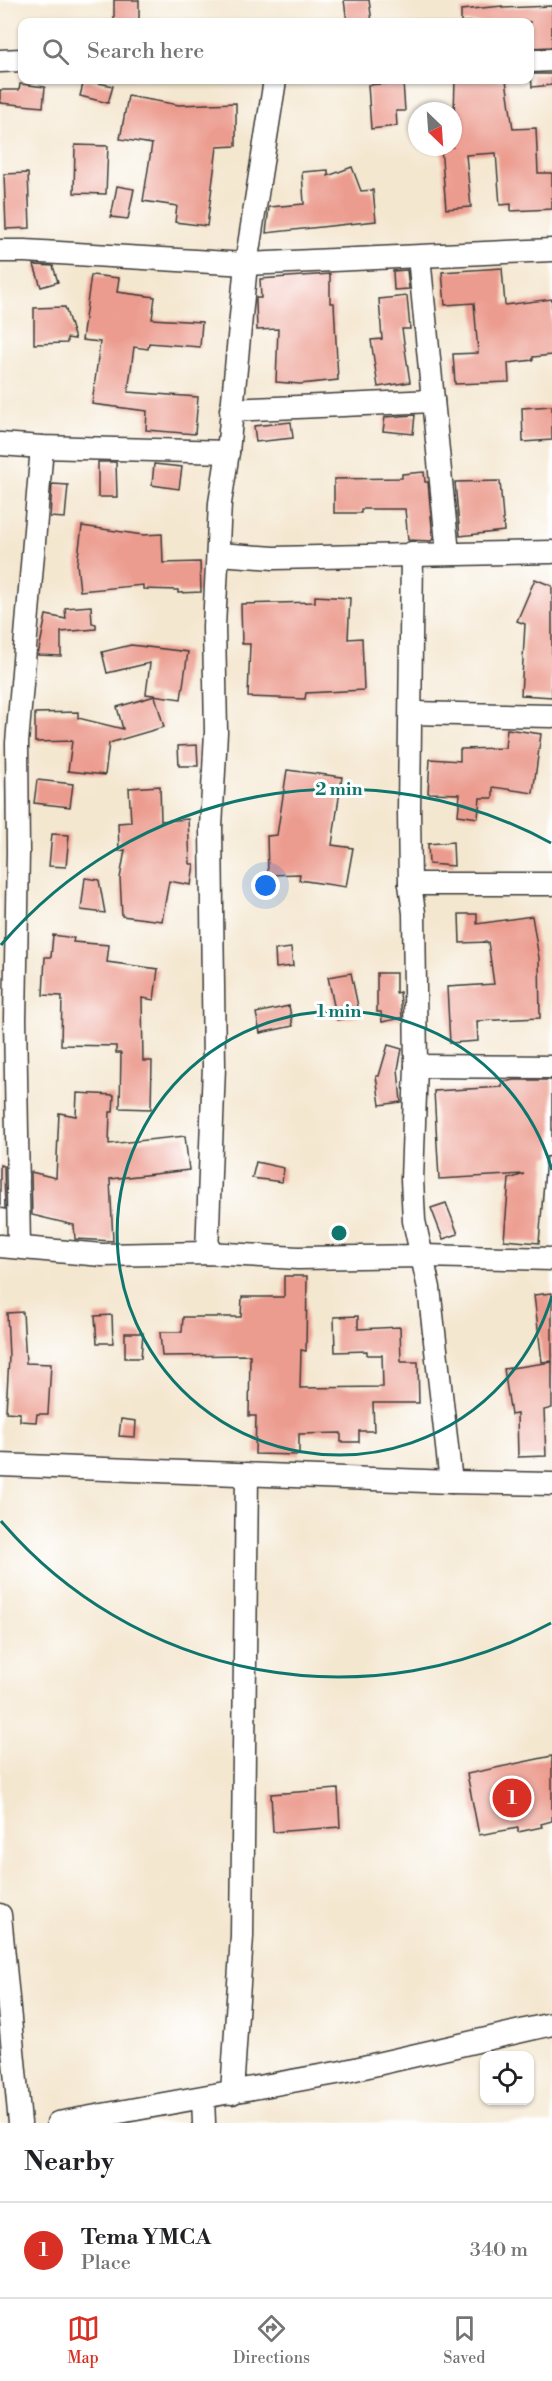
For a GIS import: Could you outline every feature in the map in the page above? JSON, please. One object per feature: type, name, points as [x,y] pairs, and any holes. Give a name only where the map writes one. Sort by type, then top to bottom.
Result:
[{"type":"street","points":[[0,61],[18,60]]},
{"type":"street","points":[[534,61],[552,60]]},
{"type":"street","points":[[207,1253],[213,1066],[211,828],[216,732],[214,627],[220,503],[228,452],[246,264],[274,84]]},
{"type":"street","points":[[0,251],[25,250],[246,264],[552,250]]},
{"type":"street","points":[[419,257],[448,553]]},
{"type":"street","points":[[231,410],[433,401]]},
{"type":"street","points":[[0,444],[228,452]]},
{"type":"street","points":[[42,447],[17,742],[18,852],[9,1246],[102,1255],[207,1253],[298,1258],[552,1259]]},
{"type":"street","points":[[218,554],[274,558],[412,553],[552,552]]},
{"type":"street","points":[[412,553],[410,884],[414,913],[416,1065],[413,1200],[414,1221],[434,1324],[451,1482]]},
{"type":"street","points":[[411,713],[552,716]]},
{"type":"street","points":[[410,884],[552,884]]},
{"type":"street","points":[[416,1065],[552,1067]]},
{"type":"street","points":[[0,1465],[552,1484]]},
{"type":"street","points":[[232,2093],[242,1936],[247,1474]]},
{"type":"street","points":[[0,1915],[20,2123]]},
{"type":"street","points":[[58,2123],[342,2072],[552,2024]]},
{"type":"street","points":[[203,2098],[204,2123]]},
{"type":"building","points":[[114,0],[139,0],[139,18],[114,18]]},
{"type":"building","points":[[344,0],[369,0],[371,18],[346,18]]},
{"type":"building","points":[[502,6],[502,8],[552,6],[552,47],[534,48],[534,18],[461,18],[461,10]]},
{"type":"building","points":[[534,74],[552,74],[552,85],[532,87]]},
{"type":"building","points":[[20,84],[45,87],[43,107],[0,103],[0,90],[19,90]]},
{"type":"building","points":[[83,84],[113,86],[108,103],[80,96]]},
{"type":"building","points":[[403,84],[405,111],[396,111],[397,126],[371,129],[368,85]]},
{"type":"building","points":[[455,84],[507,84],[513,129],[536,128],[538,173],[552,173],[552,209],[511,211],[511,204],[500,205],[496,153],[466,155],[471,207],[446,209],[442,156],[462,156],[462,102],[454,102]]},
{"type":"building","points":[[128,96],[179,105],[236,103],[236,146],[217,147],[207,226],[175,222],[177,206],[143,201],[152,144],[120,139]]},
{"type":"building","points":[[75,145],[108,146],[106,194],[74,193]]},
{"type":"building","points":[[352,167],[361,191],[373,190],[376,221],[266,233],[269,207],[304,204],[302,172],[328,170],[328,176]]},
{"type":"building","points":[[28,173],[30,228],[6,229],[4,174]]},
{"type":"building","points":[[117,186],[134,189],[128,219],[111,217]]},
{"type":"building","points":[[34,265],[53,266],[58,282],[41,287]]},
{"type":"building","points":[[502,268],[505,305],[552,299],[552,355],[508,363],[509,382],[455,384],[453,354],[478,353],[474,303],[445,305],[442,272]]},
{"type":"building","points":[[407,270],[409,289],[394,290],[393,271]]},
{"type":"building","points":[[330,274],[330,303],[334,303],[338,380],[300,384],[276,382],[278,329],[257,330],[256,298],[261,298],[260,279]]},
{"type":"building","points":[[91,275],[119,278],[117,292],[155,297],[152,319],[202,322],[200,347],[149,343],[148,349],[134,347],[128,392],[198,397],[195,434],[146,430],[147,411],[92,404],[100,342],[82,340]]},
{"type":"building","points":[[407,296],[410,329],[402,329],[410,382],[378,387],[371,340],[382,339],[379,299]]},
{"type":"building","points":[[65,307],[75,339],[67,338],[67,343],[34,344],[34,308]]},
{"type":"building","points":[[552,406],[552,440],[523,442],[522,408]]},
{"type":"building","points":[[415,415],[413,434],[383,431],[385,417]]},
{"type":"building","points":[[291,422],[293,438],[256,442],[254,426]]},
{"type":"building","points":[[98,462],[116,462],[117,497],[98,497]]},
{"type":"building","points":[[154,464],[182,467],[179,489],[152,485]]},
{"type":"building","points":[[424,472],[425,482],[428,482],[433,539],[431,541],[408,540],[405,509],[361,509],[361,513],[334,513],[334,479],[402,478],[402,474]]},
{"type":"building","points":[[500,481],[504,531],[460,536],[455,482]]},
{"type":"building","points":[[52,484],[68,485],[65,518],[50,517]]},
{"type":"building","points":[[82,526],[143,535],[162,534],[163,563],[200,562],[201,592],[178,593],[178,590],[143,589],[143,585],[80,591],[77,564]]},
{"type":"building","points":[[535,579],[552,586],[552,697],[521,695],[525,624],[517,621]]},
{"type":"building","points":[[315,596],[350,598],[348,639],[362,638],[364,690],[306,693],[305,699],[248,697],[250,644],[242,644],[241,604],[315,602]]},
{"type":"building","points":[[91,606],[92,623],[96,624],[96,629],[61,632],[61,656],[38,655],[46,615],[66,619],[65,608]]},
{"type":"building","points":[[131,645],[188,652],[181,699],[146,694],[150,663],[107,673],[102,652]]},
{"type":"building","points":[[155,696],[164,727],[109,743],[105,775],[68,771],[72,741],[35,742],[35,713],[78,712],[78,718],[123,729],[117,707]]},
{"type":"building","points":[[507,729],[541,734],[533,793],[493,787],[493,798],[480,798],[478,818],[458,815],[460,794],[428,793],[430,759],[460,761],[460,749],[505,748]]},
{"type":"building","points":[[197,745],[198,766],[179,766],[178,746]]},
{"type":"building","points":[[287,770],[342,777],[332,845],[353,848],[346,887],[299,880],[300,874],[268,875],[267,836],[277,835]]},
{"type":"building","points":[[37,780],[73,784],[70,807],[34,803]]},
{"type":"building","points":[[160,786],[161,821],[188,819],[190,864],[194,864],[191,885],[169,881],[162,921],[122,916],[120,878],[125,850],[119,851],[118,823],[131,822],[129,788]]},
{"type":"building","points":[[52,834],[69,835],[66,867],[49,866]]},
{"type":"building","points":[[453,842],[454,866],[429,864],[428,844]]},
{"type":"building","points":[[85,878],[99,880],[105,913],[81,910]]},
{"type":"building","points":[[459,914],[477,914],[477,924],[532,916],[539,958],[540,1018],[477,1021],[478,1041],[450,1043],[447,987],[494,984],[488,942],[460,943]]},
{"type":"building","points":[[53,935],[74,938],[73,942],[109,945],[107,962],[158,969],[154,1000],[142,998],[143,1061],[152,1061],[151,1109],[120,1108],[121,1053],[116,1053],[116,1046],[61,1045],[62,996],[43,995],[45,957],[51,957]]},
{"type":"building","points":[[291,948],[293,966],[276,968],[275,950]]},
{"type":"building","points":[[351,973],[360,1016],[337,1020],[328,977]]},
{"type":"building","points":[[377,973],[396,973],[396,993],[400,992],[402,1018],[382,1022],[381,1012],[377,1012]]},
{"type":"building","points":[[289,1006],[293,1026],[260,1033],[256,1013]]},
{"type":"building","points":[[388,1045],[402,1049],[398,1069],[401,1102],[380,1105],[376,1076],[379,1076]]},
{"type":"building","points":[[552,1080],[552,1156],[546,1157],[539,1243],[504,1240],[509,1179],[524,1174],[439,1179],[434,1091],[502,1087],[502,1082]]},
{"type":"building","points":[[77,1093],[114,1095],[113,1112],[110,1112],[109,1144],[185,1136],[189,1170],[110,1179],[113,1241],[75,1239],[74,1225],[32,1215],[31,1172],[56,1178],[59,1113],[76,1116]]},
{"type":"building","points":[[256,1162],[284,1168],[282,1182],[252,1178]]},
{"type":"building","points":[[0,1165],[4,1166],[5,1209],[0,1208]]},
{"type":"building","points":[[446,1203],[458,1234],[443,1239],[431,1208]]},
{"type":"building","points":[[284,1276],[307,1276],[306,1351],[301,1350],[300,1388],[383,1387],[382,1355],[367,1355],[367,1351],[335,1352],[334,1317],[358,1316],[358,1329],[400,1327],[401,1362],[418,1362],[419,1403],[373,1403],[374,1431],[359,1431],[359,1442],[341,1442],[341,1433],[299,1434],[299,1455],[255,1454],[256,1416],[249,1416],[250,1355],[162,1356],[160,1332],[182,1332],[183,1317],[241,1317],[242,1297],[284,1297]]},
{"type":"building","points":[[552,1293],[552,1361],[542,1362],[534,1295]]},
{"type":"building","points":[[23,1312],[26,1363],[51,1364],[48,1414],[37,1414],[36,1422],[20,1421],[20,1413],[6,1412],[9,1357],[7,1313]]},
{"type":"building","points":[[112,1315],[113,1343],[97,1343],[95,1316]]},
{"type":"building","points":[[125,1333],[143,1333],[141,1358],[125,1358]]},
{"type":"building","points":[[552,1362],[552,1408],[544,1410],[546,1456],[518,1457],[517,1414],[511,1415],[504,1369]]},
{"type":"building","points":[[121,1419],[136,1421],[135,1437],[119,1436]]},
{"type":"building","points":[[552,1756],[552,1821],[541,1824],[542,1827],[518,1832],[518,1828],[479,1835],[467,1774]]},
{"type":"building","points":[[338,1789],[340,1827],[273,1832],[271,1794]]},
{"type":"place","name":"Tema YMCA","points":[[512,1798]]}]
